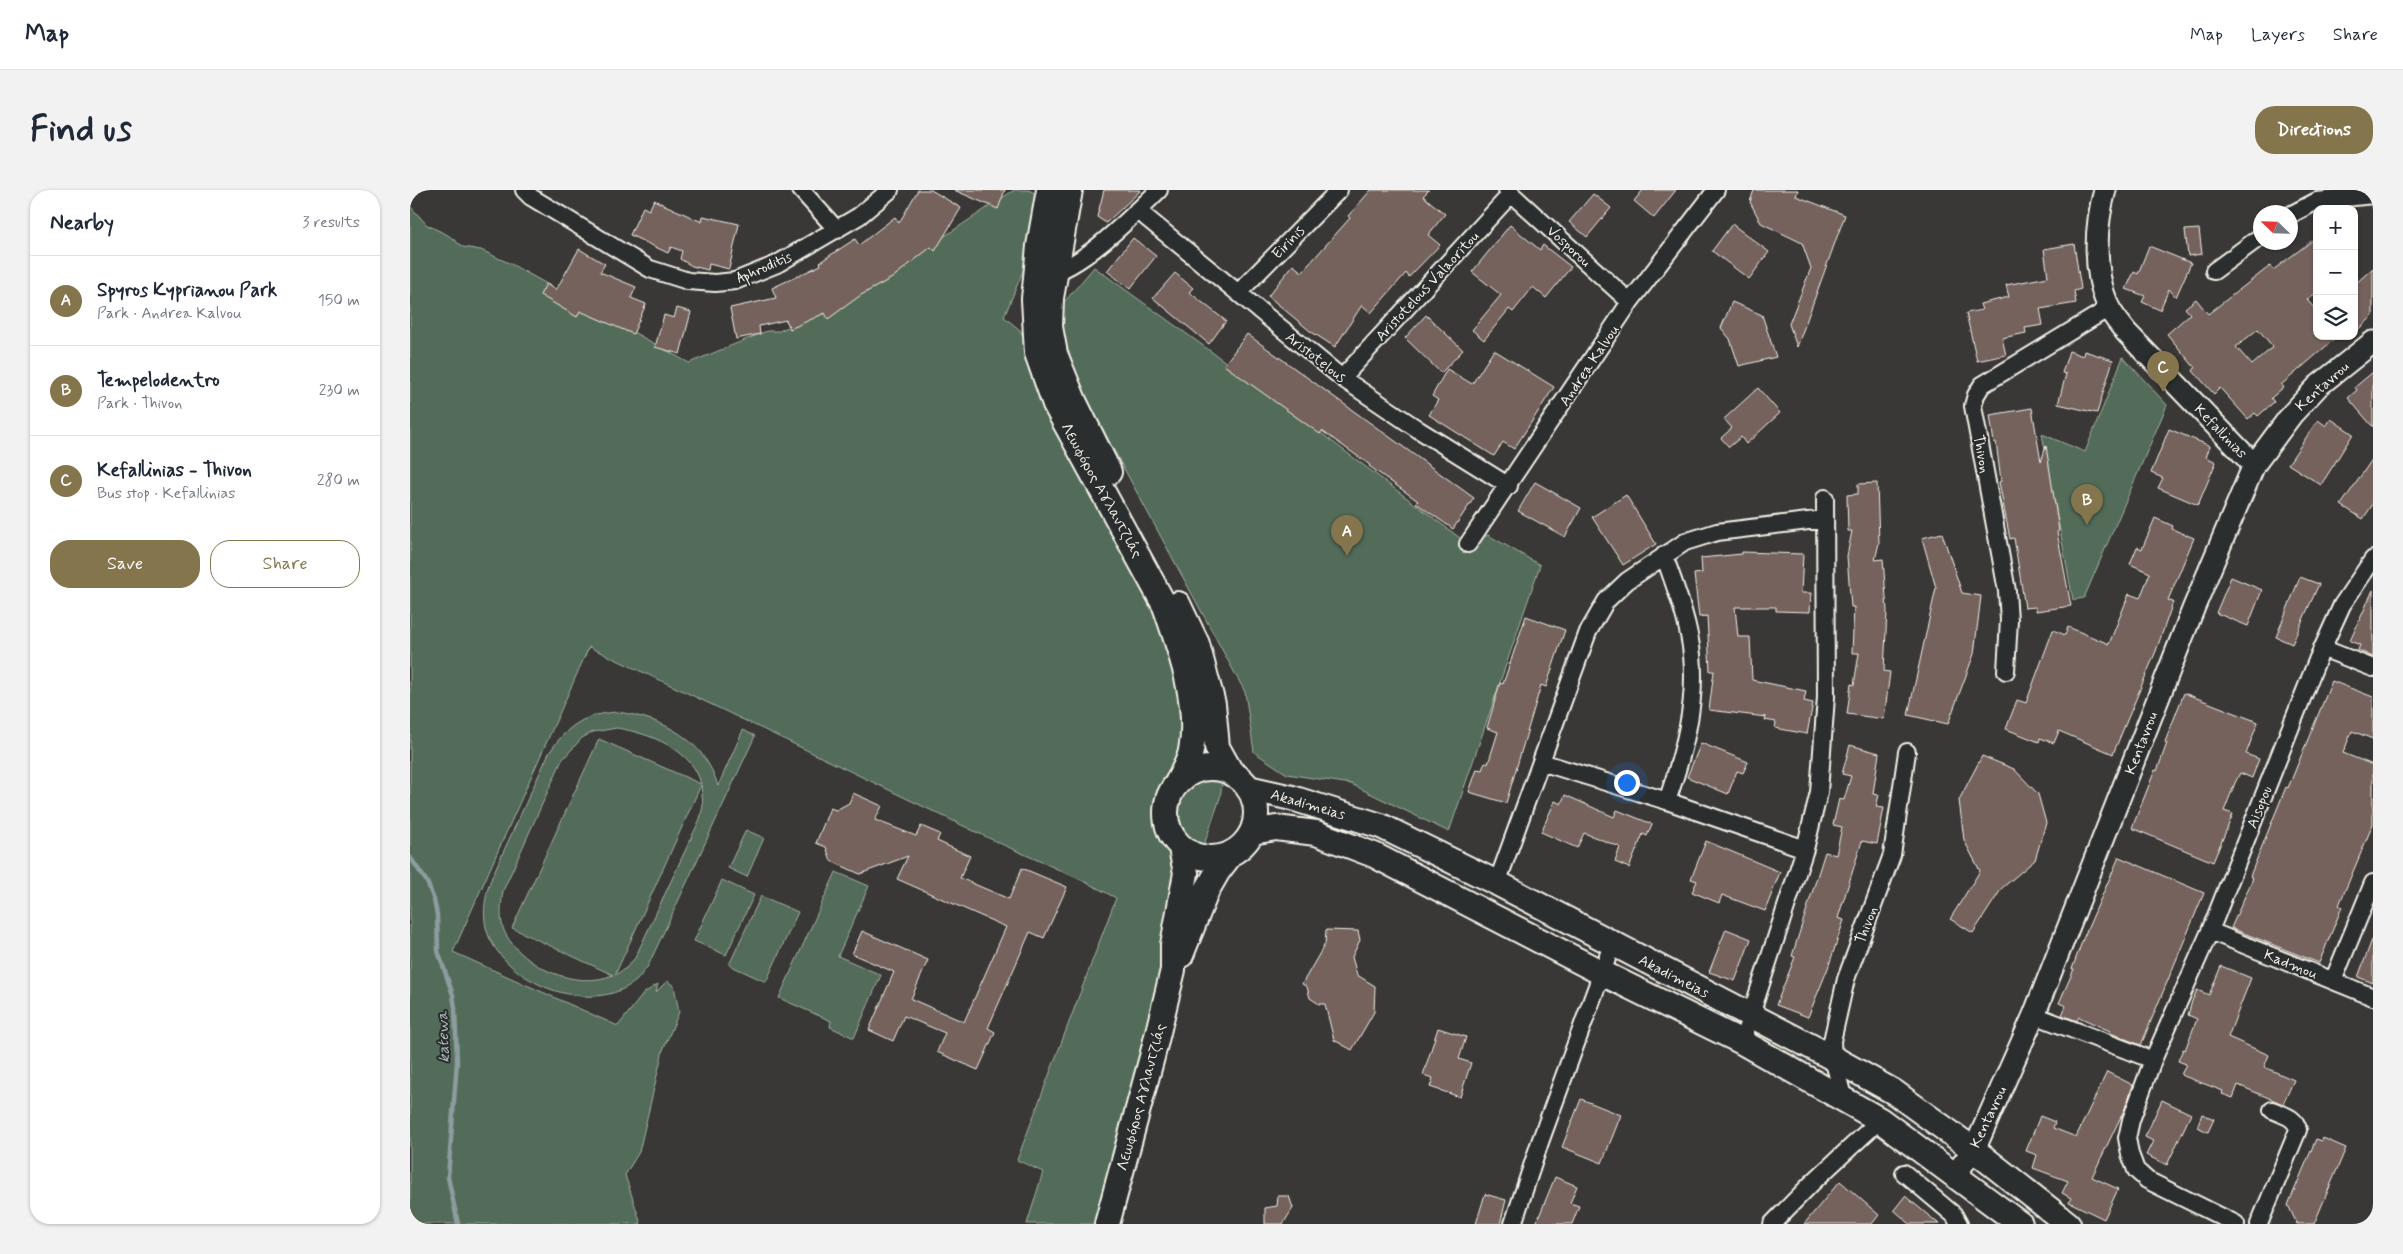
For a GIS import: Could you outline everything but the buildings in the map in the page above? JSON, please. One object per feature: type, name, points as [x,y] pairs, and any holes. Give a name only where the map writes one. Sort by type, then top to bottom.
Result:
[{"type":"main road","name":"Λεωφόρος Αγλαντζιάς","points":[[1049,190],[1042,220],[1050,327],[1055,354],[1089,434],[1197,644],[1213,704],[1217,747],[1240,781]]},
{"type":"main road","name":"Λεωφόρος Αγλαντζιάς","points":[[1070,190],[1046,274],[1034,299],[1037,353],[1055,404],[1165,606],[1177,640],[1190,690],[1192,742],[1191,752],[1177,783]]},
{"type":"main road","points":[[1208,768],[1220,769],[1240,781],[1256,810],[1252,832],[1243,844],[1231,854],[1209,859],[1198,857],[1181,848],[1170,833],[1166,816],[1168,798],[1177,783],[1196,770],[1208,768]]},
{"type":"main road","name":"Akadimeias","points":[[1240,781],[1381,826],[1497,883],[1833,1058],[1894,1092],[1974,1150],[2068,1224]]},
{"type":"main road","name":"Akadimeias","points":[[1252,832],[1276,828],[1316,833],[1358,848],[1602,973],[1742,1042],[1843,1097],[1880,1120],[2020,1224]]},
{"type":"main road","name":"Λεωφόρος Αγλαντζιάς","points":[[1106,1224],[1152,1058],[1173,970],[1173,945],[1186,873],[1181,848]]},
{"type":"main road","name":"Λεωφόρος Αγλαντζιάς","points":[[1173,970],[1186,948],[1207,890],[1231,854]]},
{"type":"street","name":"Aphroditis","points":[[524,190],[532,197],[650,268],[688,281],[715,283],[735,281],[777,264],[859,216],[890,190]]},
{"type":"street","points":[[801,190],[837,230]]},
{"type":"street","points":[[1046,274],[1090,251],[1159,190]]},
{"type":"street","name":"Eirinis","points":[[1238,293],[1339,190]]},
{"type":"street","name":"Andrea Kalvou","points":[[1468,544],[1509,486],[1630,302],[1716,190]]},
{"type":"street","name":"Kefallinias","points":[[2105,190],[2097,248],[2099,279],[2109,308],[2126,332],[2254,464]]},
{"type":"street","name":"Vosporou","points":[[1509,192],[1630,302]]},
{"type":"street","name":"Aristotelous Valaoritou","points":[[1342,378],[1509,192]]},
{"type":"street","points":[[2298,211],[2317,201],[2373,194]]},
{"type":"street","name":"Aristotelous","points":[[1137,210],[1342,378],[1418,430],[1509,486]]},
{"type":"street","points":[[2214,271],[2253,242]]},
{"type":"street","name":"Thivon","points":[[2006,671],[2009,620],[2007,591],[1973,406],[1976,395],[1982,385],[2109,308]]},
{"type":"street","name":"Kentavrou","points":[[1954,1175],[1974,1150],[2034,1015],[2194,607],[2254,464],[2286,421],[2318,386],[2373,342]]},
{"type":"street","points":[[1742,1042],[1805,850],[1819,792],[1826,720],[1825,498]]},
{"type":"street","points":[[1497,883],[1588,632],[1602,609],[1627,580],[1685,542],[1717,532],[1825,519]]},
{"type":"street","points":[[1664,555],[1688,632],[1692,654],[1693,677],[1690,718],[1684,749],[1666,801]]},
{"type":"street","name":"Aisopou","points":[[2236,1224],[2146,1180],[2136,1170],[2130,1154],[2128,1138],[2131,1120],[2153,1060],[2210,931],[2322,648],[2342,605],[2373,559]]},
{"type":"street","points":[[2322,648],[2373,668]]},
{"type":"street","name":"Thivon","points":[[1843,1097],[1833,1058],[1832,1042],[1846,979],[1892,855],[1907,752]]},
{"type":"street","points":[[1541,762],[1666,801],[1805,850]]},
{"type":"street","points":[[2333,980],[2373,883]]},
{"type":"street","name":"Kadmou","points":[[2210,931],[2373,997]]},
{"type":"street","points":[[1514,1224],[1540,1142],[1612,944]]},
{"type":"street","points":[[2034,1015],[2153,1060]]},
{"type":"street","points":[[2259,1224],[2298,1130],[2297,1124],[2292,1118],[2272,1110]]},
{"type":"street","points":[[1772,1224],[1812,1182],[1880,1120]]},
{"type":"street","points":[[1904,1173],[1954,1215],[1959,1224]]},
{"type":"green space","points":[[1014,190],[1029,190],[1051,203],[1004,317],[1020,330],[1227,749],[1220,798],[1200,857],[1177,952],[1095,1224],[1027,1224],[1043,1172],[1017,1160],[1116,898],[1082,880],[589,647],[453,952],[618,1026],[644,993],[658,984],[656,992],[667,981],[674,986],[679,1012],[663,1050],[639,1152],[625,1175],[641,1224],[410,1224],[410,206],[427,225],[448,235],[463,247],[481,250],[511,264],[689,363],[767,331],[779,331],[847,301]]},
{"type":"green space","points":[[1094,267],[1252,381],[1468,544],[1488,535],[1540,565],[1449,832],[1351,784],[1287,774],[1254,752],[1245,692],[1063,356],[1054,314]]},
{"type":"green space","points":[[2123,357],[2167,405],[2084,598],[2073,600],[2042,434],[2085,452]]},
{"type":"green space","points":[[618,712],[635,715],[666,726],[680,734],[703,756],[712,770],[718,786],[743,730],[755,736],[648,966],[636,981],[618,991],[598,996],[577,995],[555,991],[535,982],[516,970],[501,956],[490,939],[484,914],[486,896],[494,872],[549,753],[570,728],[586,718]],"holes":[[[617,728],[655,739],[679,752],[689,761],[701,784],[599,739],[512,928],[613,975],[599,979],[583,980],[568,978],[538,966],[525,956],[505,933],[501,918],[503,891],[562,760],[582,738],[593,732]],[[701,785],[703,806],[700,819],[635,958],[626,968],[615,975]]]},
{"type":"green space","points":[[746,830],[764,838],[747,877],[728,868]]},
{"type":"green space","points":[[836,872],[869,886],[838,956],[881,975],[854,1038],[830,1027],[831,1021],[779,998]]},
{"type":"green space","points":[[722,880],[754,895],[726,955],[694,941]]},
{"type":"green space","points":[[761,896],[798,912],[766,982],[729,965]]},
{"type":"waterway","name":"katewa","points":[[410,857],[427,882],[434,900],[437,915],[438,951],[453,995],[455,1008],[457,1062],[448,1177],[458,1224]]},
{"type":"place","name":"Kefallinias - Thivon","points":[[2163,392]]},
{"type":"place","name":"Tempelodentro","points":[[2087,525]]},
{"type":"place","name":"Spyros Kyprianou Park","points":[[1347,556]]}]
